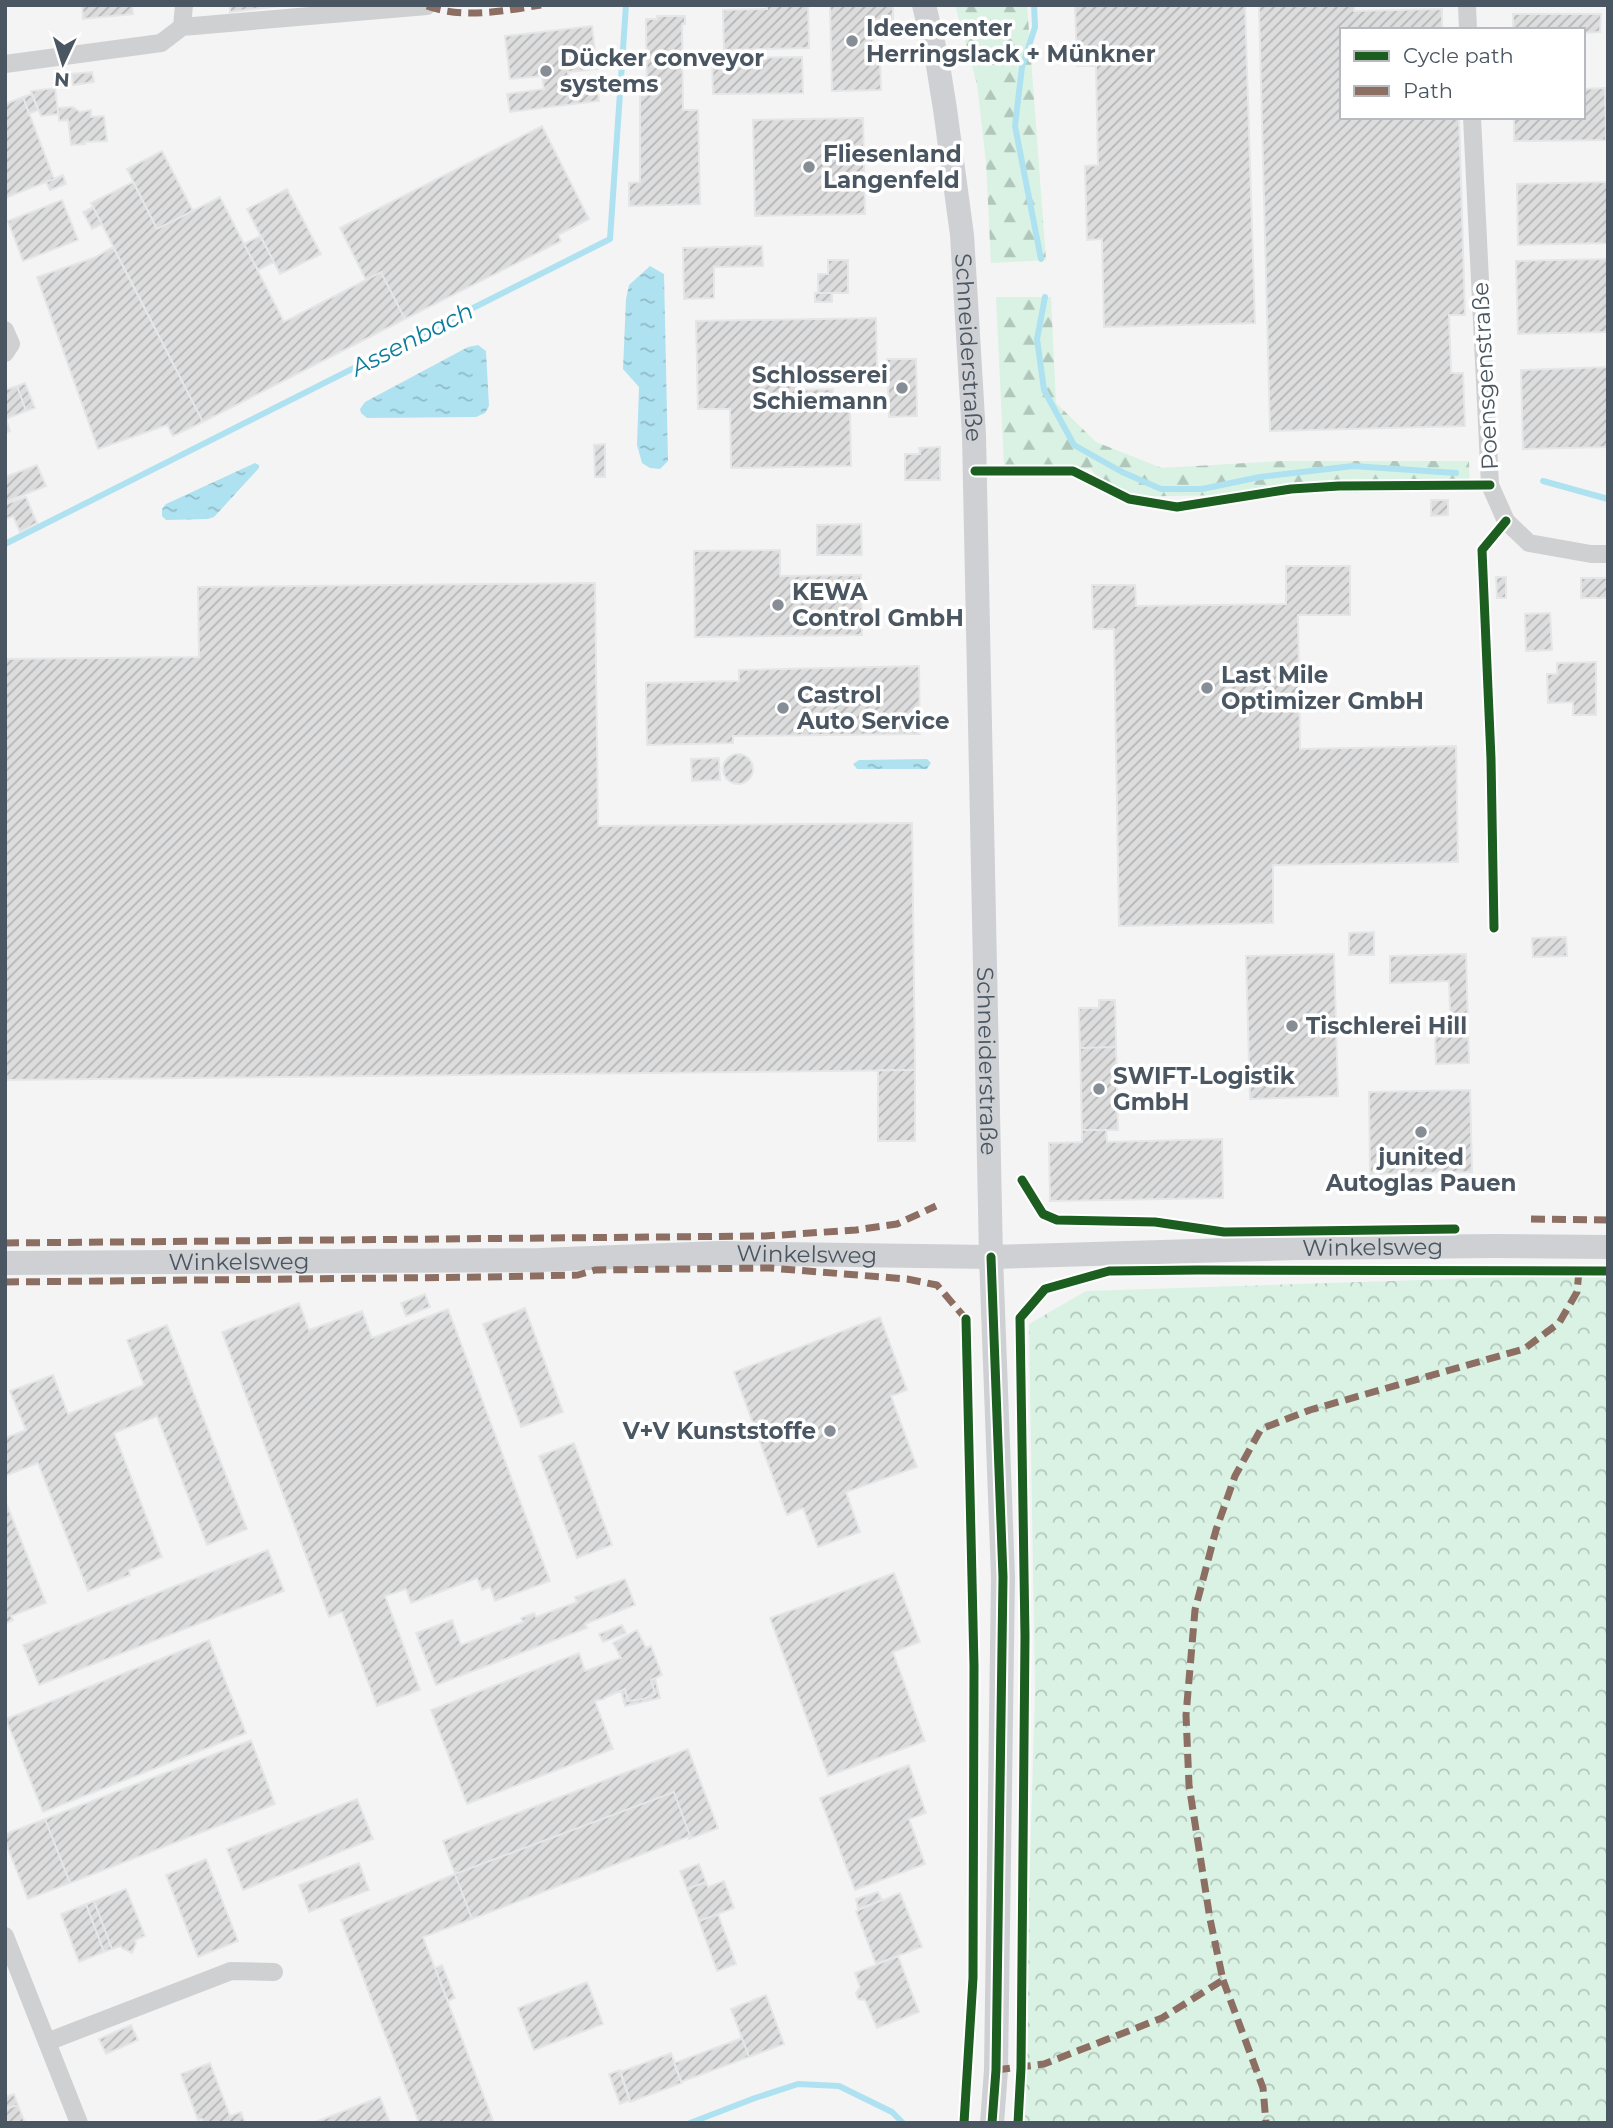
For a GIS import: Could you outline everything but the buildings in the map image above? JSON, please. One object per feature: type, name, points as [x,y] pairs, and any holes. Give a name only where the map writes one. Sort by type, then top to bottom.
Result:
[{"type":"main road","name":"Schneiderstraße","points":[[924,5],[937,59],[955,172],[972,386],[991,1257],[1003,1577],[996,2070],[992,2123]]},
{"type":"main road","name":"Winkelsweg","points":[[5,1263],[540,1260],[719,1253],[991,1257],[1296,1248],[1608,1247]]},
{"type":"street","points":[[182,27],[184,5]]},
{"type":"street","points":[[1467,5],[1468,28]]},
{"type":"street","points":[[5,64],[162,43],[182,27],[427,6]]},
{"type":"street","name":"Poensgenstraße","points":[[1472,119],[1490,485],[1506,521],[1529,543],[1591,554],[1608,554]]},
{"type":"street","points":[[5,330],[11,344],[5,353]]},
{"type":"street","points":[[5,1936],[79,2123]]},
{"type":"street","points":[[47,2042],[231,1970],[274,1972]]},
{"type":"green space","points":[[955,5],[1027,5],[1046,260],[991,263],[986,162],[977,84]]},
{"type":"green space","points":[[996,297],[1051,297],[1056,403],[1096,442],[1162,468],[1282,461],[1469,461],[1470,491],[1112,497],[1091,469],[1004,465]]},
{"type":"green space","points":[[1608,1276],[1608,2123],[1020,2123],[1035,1692],[1029,1324],[1086,1291]]},
{"type":"water","points":[[650,266],[664,274],[668,461],[660,469],[650,468],[642,463],[637,445],[639,387],[623,369],[629,285]]},
{"type":"water","points":[[478,345],[486,351],[489,406],[485,413],[476,417],[367,418],[361,413],[360,409],[365,402],[468,347]]},
{"type":"water","points":[[255,463],[259,468],[214,517],[166,520],[162,516],[162,509],[166,504]]},
{"type":"water","points":[[927,759],[931,763],[927,769],[857,769],[853,764],[859,760]]},
{"type":"waterway","name":"Assenbach","points":[[5,544],[610,239],[626,5]]},
{"type":"waterway","name":"Assenbach","points":[[1034,5],[1035,27],[1022,67],[1015,126],[1041,259]]},
{"type":"waterway","name":"Assenbach","points":[[1045,297],[1037,339],[1044,390],[1074,445],[1122,472],[1161,489],[1202,489],[1260,477],[1353,466],[1456,473]]},
{"type":"waterway","name":"Assenbach","points":[[1543,481],[1608,499]]},
{"type":"waterway","points":[[690,2123],[798,2084],[839,2086],[892,2112],[903,2123]]},
{"type":"marked path","points":[[427,6],[469,13],[541,5]]},
{"type":"marked path","points":[[5,1243],[765,1236],[856,1230],[897,1224],[936,1206]]},
{"type":"marked path","points":[[1531,1219],[1608,1220]]},
{"type":"marked path","points":[[5,1282],[485,1277],[578,1275],[595,1270],[770,1268],[907,1279],[937,1285],[966,1319],[966,1325]]},
{"type":"marked path","points":[[996,2070],[1044,2064],[1162,2018],[1223,1980],[1210,1919],[1189,1785],[1186,1715],[1195,1610],[1216,1530],[1235,1476],[1261,1429],[1310,1410],[1524,1349],[1559,1323],[1577,1292],[1579,1271]]},
{"type":"marked path","points":[[1223,1980],[1263,2088],[1266,2123]]},
{"type":"cycle path","points":[[975,471],[1073,471],[1129,499],[1177,507],[1291,489],[1490,485]]},
{"type":"cycle path","points":[[1494,928],[1491,759],[1482,550],[1506,521]]},
{"type":"cycle path","points":[[1022,1180],[1043,1214],[1057,1220],[1155,1222],[1224,1232],[1455,1229]]},
{"type":"cycle path","points":[[991,1257],[1003,1577],[996,2070],[992,2123]]},
{"type":"cycle path","points":[[1018,2123],[1021,2068],[1025,1636],[1020,1318],[1045,1289],[1109,1271],[1608,1271]]},
{"type":"cycle path","points":[[964,2123],[973,1978],[974,1666],[966,1319]]},
{"type":"place","name":"Ideencenter Herringslack + Münkner","points":[[852,41]]},
{"type":"place","name":"Dücker conveyor systems","points":[[546,71]]},
{"type":"place","name":"Fliesenland Langenfeld","points":[[809,167]]},
{"type":"place","name":"Schlosserei Schiemann","points":[[902,388]]},
{"type":"place","name":"KEWA Control GmbH","points":[[778,605]]},
{"type":"place","name":"Last Mile Optimizer GmbH","points":[[1207,688]]},
{"type":"place","name":"Castrol Auto Service","points":[[783,708]]},
{"type":"place","name":"Tischlerei Hill","points":[[1292,1026]]},
{"type":"place","name":"SWIFT-Logistik GmbH","points":[[1099,1089]]},
{"type":"place","name":"junited Autoglas Pauen","points":[[1421,1132]]},
{"type":"place","name":"V+V Kunststoffe","points":[[830,1431]]}]
